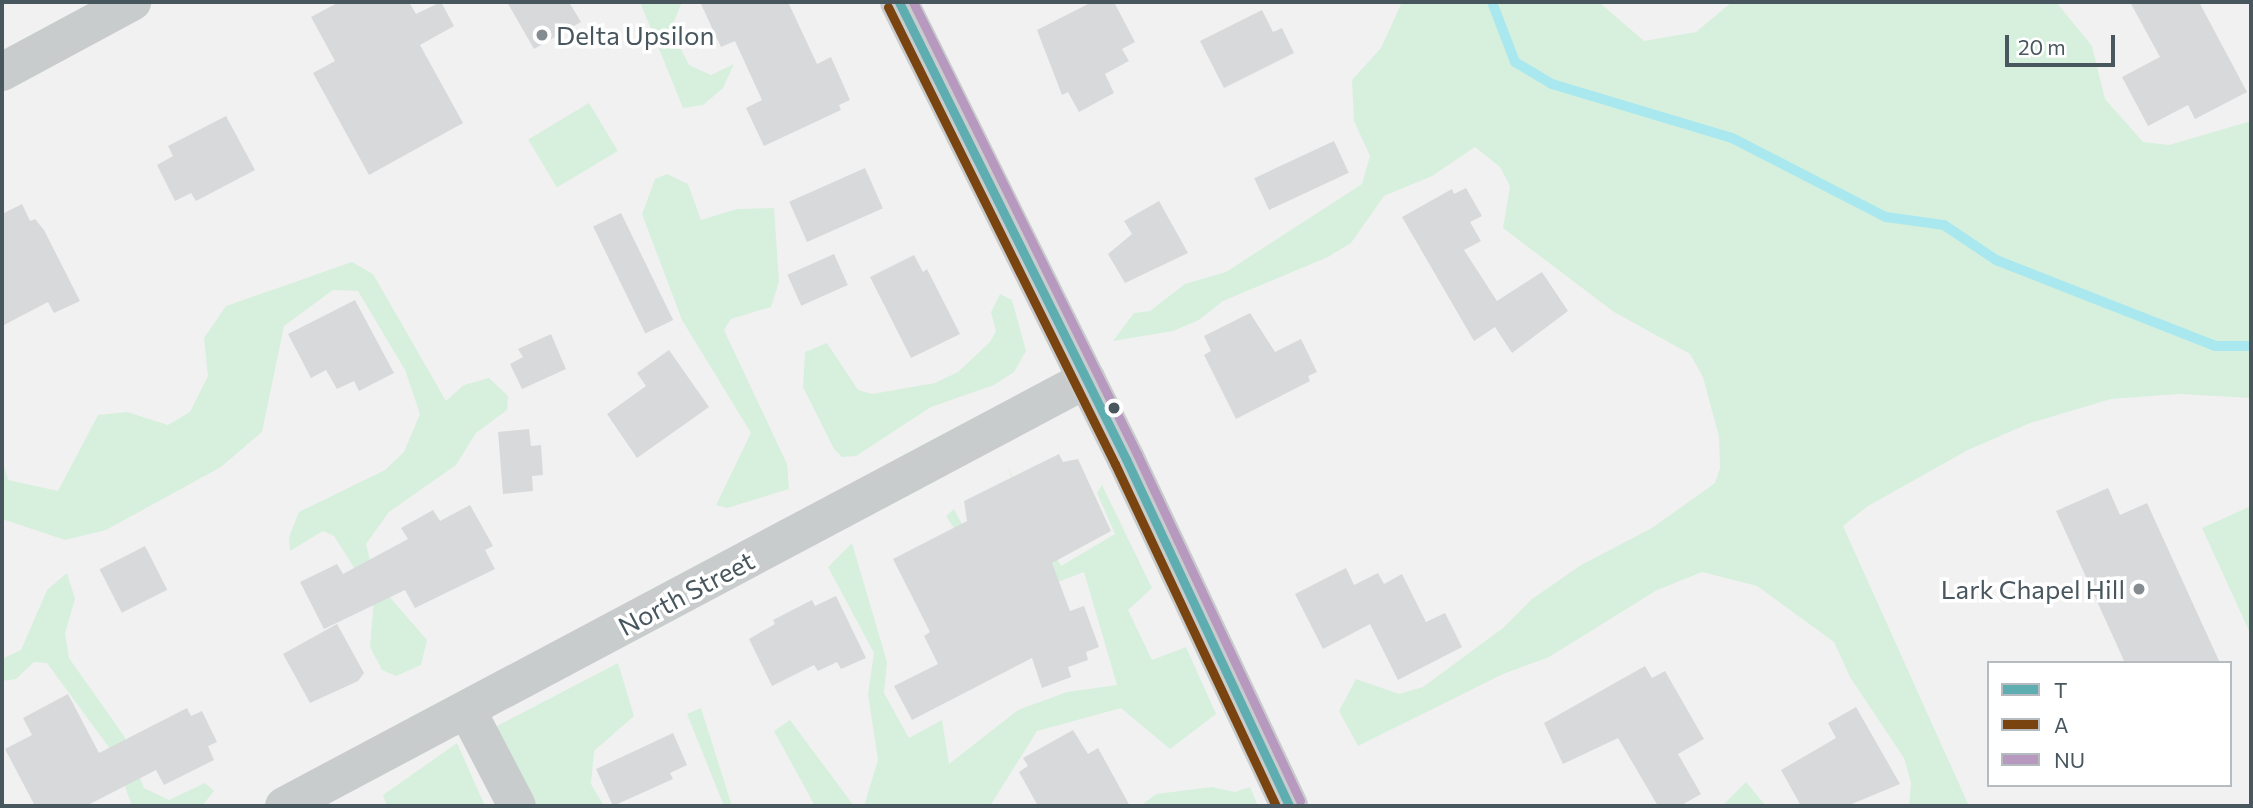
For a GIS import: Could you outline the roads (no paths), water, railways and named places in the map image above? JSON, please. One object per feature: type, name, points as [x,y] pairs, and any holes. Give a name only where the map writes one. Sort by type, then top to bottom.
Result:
[{"type":"street","points":[[2,72],[132,2]]},
{"type":"street","points":[[899,2],[1087,379],[1289,806]]},
{"type":"street","name":"North Street","points":[[284,806],[1087,379]]},
{"type":"street","points":[[467,710],[517,806]]},
{"type":"waterway","points":[[1492,2],[1515,62],[1552,84],[1732,138],[1886,217],[1944,225],[1996,260],[2215,346],[2251,346]]},
{"type":"place","name":"Delta Upsilon","points":[[542,35]]},
{"type":"place","name":"Lark Chapel Hill","points":[[2139,589]]}]
